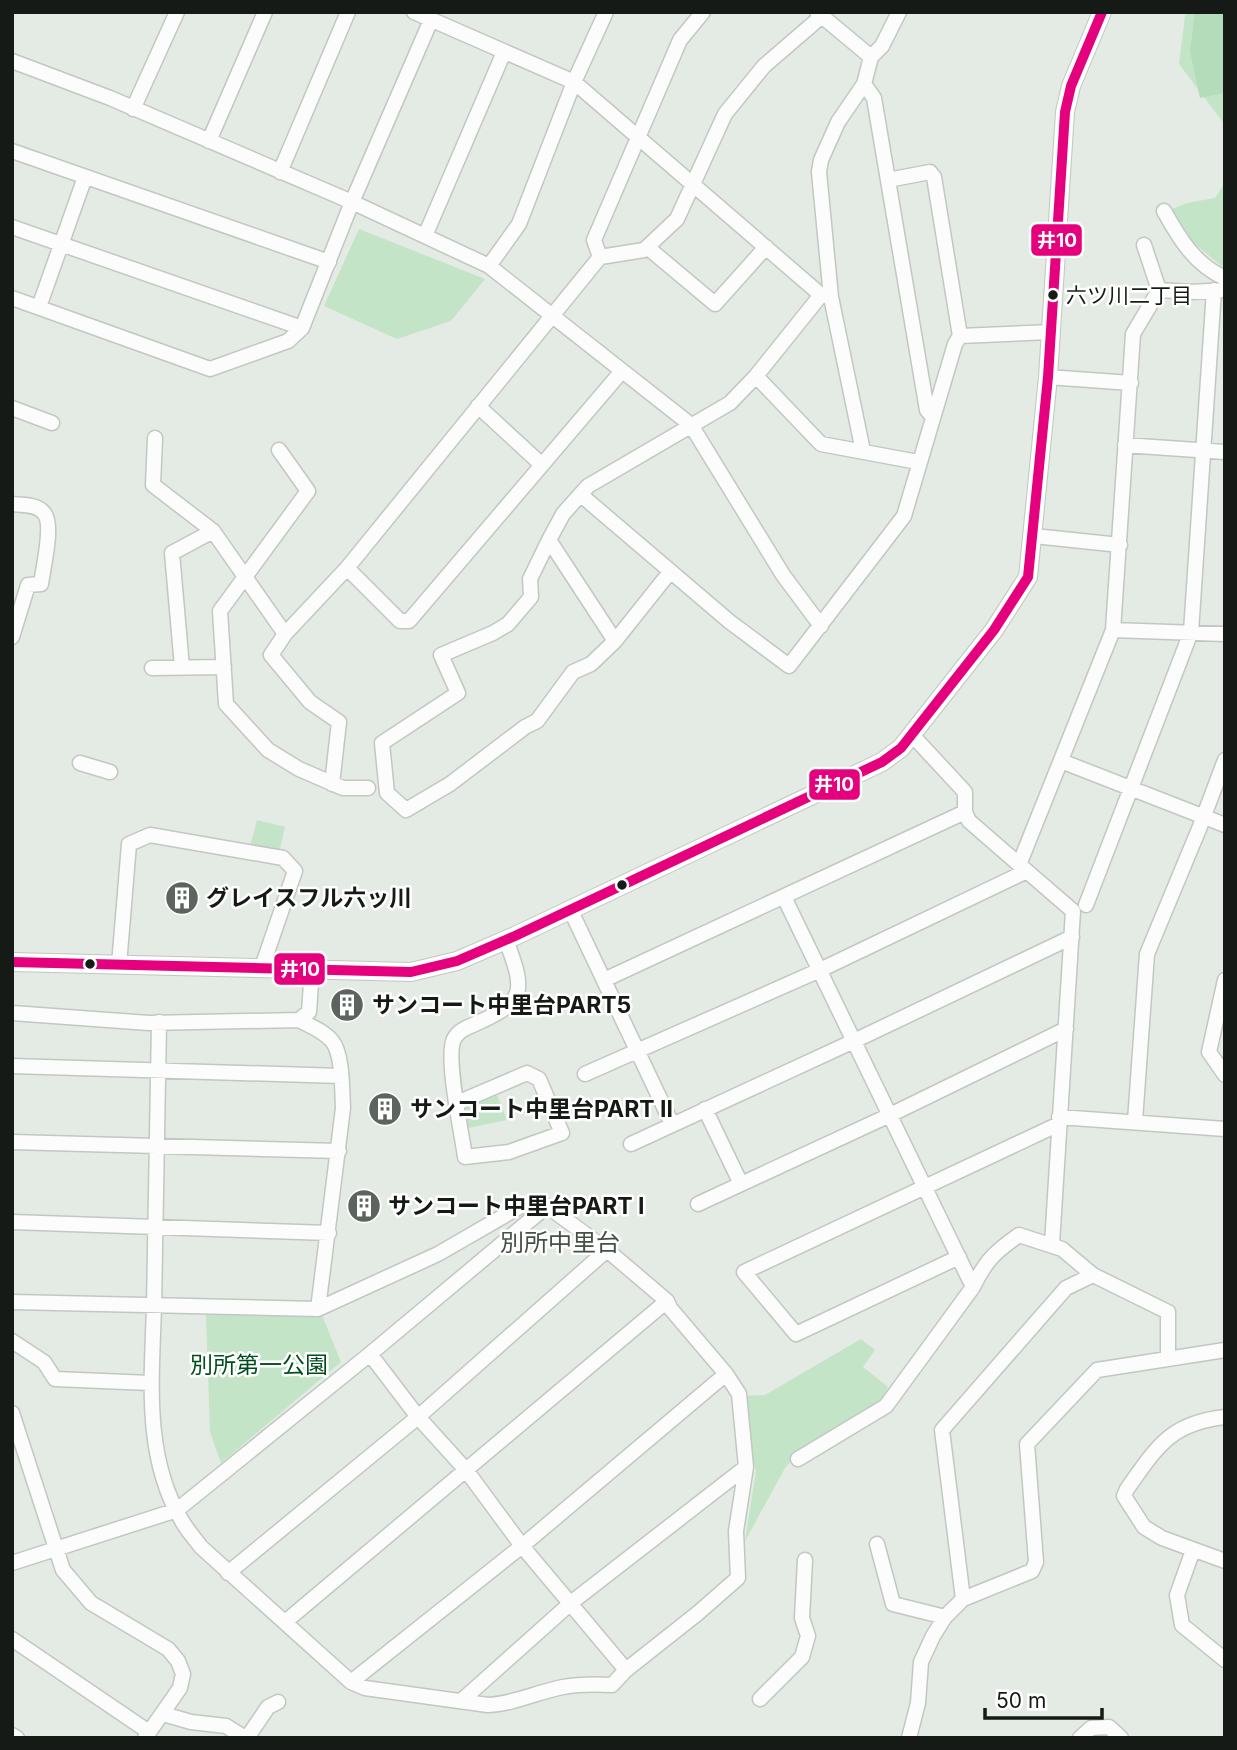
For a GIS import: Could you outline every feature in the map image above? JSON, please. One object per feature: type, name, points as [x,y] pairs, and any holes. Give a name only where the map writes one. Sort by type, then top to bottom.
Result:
[{"type":"street","points":[[133,109],[177,12]]},
{"type":"street","points":[[209,141],[265,12]]},
{"type":"street","points":[[280,172],[348,12]]},
{"type":"street","points":[[414,12],[574,82],[826,296]]},
{"type":"street","points":[[489,266],[519,224],[574,82],[606,12]]},
{"type":"street","points":[[600,257],[594,240],[680,40],[703,12]]},
{"type":"street","points":[[863,451],[826,296],[819,172],[821,160],[838,122],[864,84],[871,57],[882,46],[899,12]]},
{"type":"street","points":[[12,962],[388,972],[428,969],[457,961],[506,940],[891,757],[913,736],[1028,577],[1048,377],[1065,112],[1071,86],[1102,12]]},
{"type":"street","points":[[332,784],[338,722],[310,702],[271,655],[285,634],[347,568],[600,257],[644,250],[677,219],[725,114],[764,66],[820,14],[871,57]]},
{"type":"street","points":[[12,298],[211,369],[288,341],[302,328],[352,202],[430,20]]},
{"type":"street","points":[[425,236],[504,52]]},
{"type":"street","points":[[12,61],[352,202],[489,266],[691,425],[783,575],[821,626]]},
{"type":"street","points":[[864,84],[874,99],[928,410],[932,416]]},
{"type":"street","points":[[12,151],[329,262]]},
{"type":"street","points":[[581,495],[730,622],[789,666],[904,516],[954,344],[960,336],[934,177],[930,172],[888,180]]},
{"type":"street","points":[[39,307],[85,177]]},
{"type":"street","points":[[1164,211],[1190,252],[1203,265],[1225,278]]},
{"type":"street","points":[[12,228],[302,328]]},
{"type":"street","points":[[585,1074],[820,970],[1023,868],[1061,761],[1113,630],[1133,334],[1159,290],[1144,245]]},
{"type":"street","points":[[647,247],[715,304],[766,247]]},
{"type":"street","points":[[1052,1244],[1066,1029],[1078,921],[1191,632],[1219,290],[1159,290]]},
{"type":"street","points":[[670,572],[615,641],[591,664],[573,672],[537,721],[525,727],[450,784],[407,810],[387,793],[382,743],[458,693],[441,655],[493,634],[508,624],[531,597],[530,579],[563,514],[588,486],[730,403],[826,296]]},
{"type":"street","points":[[960,336],[1050,332]]},
{"type":"street","points":[[347,568],[401,621],[409,621],[622,371]]},
{"type":"street","points":[[756,376],[821,444],[918,462]]},
{"type":"street","points":[[1048,377],[1131,383]]},
{"type":"street","points":[[478,406],[542,465]]},
{"type":"street","points":[[12,408],[52,423]]},
{"type":"street","points":[[155,438],[153,485],[213,531],[285,634]]},
{"type":"street","points":[[1125,445],[1225,452]]},
{"type":"street","points":[[279,450],[309,491],[220,611],[226,704],[268,750],[342,788],[368,788]]},
{"type":"street","points":[[12,504],[34,507],[45,513],[49,526],[41,583],[28,585],[12,637]]},
{"type":"street","points":[[182,667],[172,553],[213,531]]},
{"type":"street","points":[[1034,536],[1120,545]]},
{"type":"street","points":[[549,540],[615,641]]},
{"type":"street","points":[[1113,630],[1225,634]]},
{"type":"street","points":[[152,668],[224,667]]},
{"type":"street","points":[[913,736],[965,792],[965,812],[969,821],[1073,911],[1078,921]]},
{"type":"street","points":[[1135,1121],[1147,954],[1225,760]]},
{"type":"street","points":[[1061,761],[1225,825]]},
{"type":"street","points":[[80,763],[110,772]]},
{"type":"street","points":[[604,980],[965,812]]},
{"type":"street","points":[[119,965],[129,844],[150,835],[283,858],[295,871],[262,967]]},
{"type":"street","points":[[784,897],[973,1287]]},
{"type":"street","points":[[570,909],[672,1124]]},
{"type":"street","points":[[631,1144],[854,1041],[1078,921]]},
{"type":"street","points":[[457,1103],[527,1073],[539,1079],[562,1133],[509,1152],[465,1157],[457,1103],[451,1052],[453,1040],[460,1030],[500,1013],[510,1006],[516,996],[517,970],[506,940]]},
{"type":"street","points":[[299,1020],[309,1012],[312,969]]},
{"type":"street","points":[[1225,981],[1209,1052],[1225,1075]]},
{"type":"street","points":[[12,1013],[159,1023],[299,1020],[316,1028],[332,1041],[336,1048],[341,1076],[343,1108],[318,1310]]},
{"type":"street","points":[[12,1302],[154,1306],[318,1310],[438,1254],[522,1206],[547,1206],[607,1250],[667,1301],[726,1374],[738,1394],[746,1467],[736,1531],[738,1577],[698,1613],[626,1670],[612,1685],[585,1684],[560,1688],[502,1704],[488,1705],[365,1688],[351,1682],[228,1573],[201,1547],[182,1522],[169,1496],[158,1453],[150,1383],[154,1306],[159,1023]]},
{"type":"street","points":[[698,1204],[1066,1029]]},
{"type":"street","points":[[12,1066],[341,1076]]},
{"type":"street","points":[[705,1109],[741,1184]]},
{"type":"street","points":[[959,1257],[796,1335],[744,1272],[925,1187],[1059,1120],[1135,1121],[1225,1129]]},
{"type":"street","points":[[12,1142],[339,1151]]},
{"type":"street","points":[[12,1563],[177,1510],[547,1206]]},
{"type":"street","points":[[12,1222],[328,1233]]},
{"type":"street","points":[[797,1459],[886,1406],[973,1287],[983,1266],[998,1250],[1019,1235],[1052,1244],[1093,1275],[1168,1312],[1168,1359]]},
{"type":"street","points":[[228,1573],[418,1417],[607,1250]]},
{"type":"street","points":[[963,1599],[942,1430],[1066,1288],[1093,1275]]},
{"type":"street","points":[[285,1622],[667,1301]]},
{"type":"street","points":[[12,1341],[44,1362],[55,1379],[150,1383]]},
{"type":"street","points":[[909,1738],[918,1703],[921,1662],[945,1617],[963,1599],[1032,1571],[1036,1562],[1021,1439],[1097,1370],[1225,1350]]},
{"type":"street","points":[[370,1354],[418,1417],[466,1470],[522,1546],[572,1602],[626,1670]]},
{"type":"street","points":[[351,1682],[522,1546],[726,1374]]},
{"type":"street","points":[[12,1413],[63,1570],[91,1603],[168,1649],[178,1661],[183,1674],[180,1688],[147,1735],[12,1639]]},
{"type":"street","points":[[1225,1417],[1179,1428],[1156,1449],[1127,1489],[1125,1496],[1144,1527],[1164,1540],[1225,1561]]},
{"type":"street","points":[[461,1701],[572,1602],[746,1467]]},
{"type":"street","points":[[877,1544],[893,1604],[945,1617]]},
{"type":"street","points":[[1193,1550],[1177,1595],[1182,1625],[1225,1660]]},
{"type":"street","points":[[761,1699],[802,1657],[808,1636],[802,1618],[805,1560]]},
{"type":"street","points":[[163,1714],[191,1723],[226,1726],[246,1738],[268,1707],[278,1702]]},
{"type":"street","points":[[1080,1738],[1091,1728],[1108,1727],[1121,1738]]},
{"type":"street","points":[[12,1735],[17,1738]]},
{"type":"green space","points":[[1189,12],[1225,12],[1225,125],[1179,64],[1185,16]]},
{"type":"green space","points":[[1195,12],[1225,12],[1225,93],[1200,98],[1190,51]]},
{"type":"green space","points":[[1225,183],[1225,269],[1188,238],[1170,210],[1187,203],[1215,198]]},
{"type":"green space","points":[[359,229],[485,279],[451,321],[397,339],[324,306]]},
{"type":"green space","points":[[257,820],[285,827],[279,853],[250,846]]},
{"type":"green space","points":[[497,1095],[507,1120],[468,1128],[464,1107]]},
{"type":"green space","name":"別所第一公園","points":[[206,1315],[322,1315],[341,1362],[221,1463],[210,1432]]},
{"type":"green space","points":[[861,1339],[875,1350],[863,1367],[888,1387],[882,1399],[796,1455],[785,1468],[745,1541],[756,1471],[747,1431],[746,1396],[765,1395]]},
{"type":"transit line","name":"井10","points":[[12,962],[411,972],[457,961],[882,762],[901,748],[994,630],[1028,577],[1048,377],[1065,112],[1071,86],[1102,12]]},
{"type":"place","name":"六ツ川二丁目","points":[[1053,295]]},
{"type":"place","name":"グレイスフル六ッ川","points":[[182,898]]},
{"type":"place","name":"サンコート中里台PART5","points":[[347,1005]]},
{"type":"place","name":"サンコート中里台PART II","points":[[385,1109]]},
{"type":"place","name":"サンコート中里台PART I","points":[[364,1206]]},
{"type":"district","name":"別所中里台","points":[[560,1243]]}]
